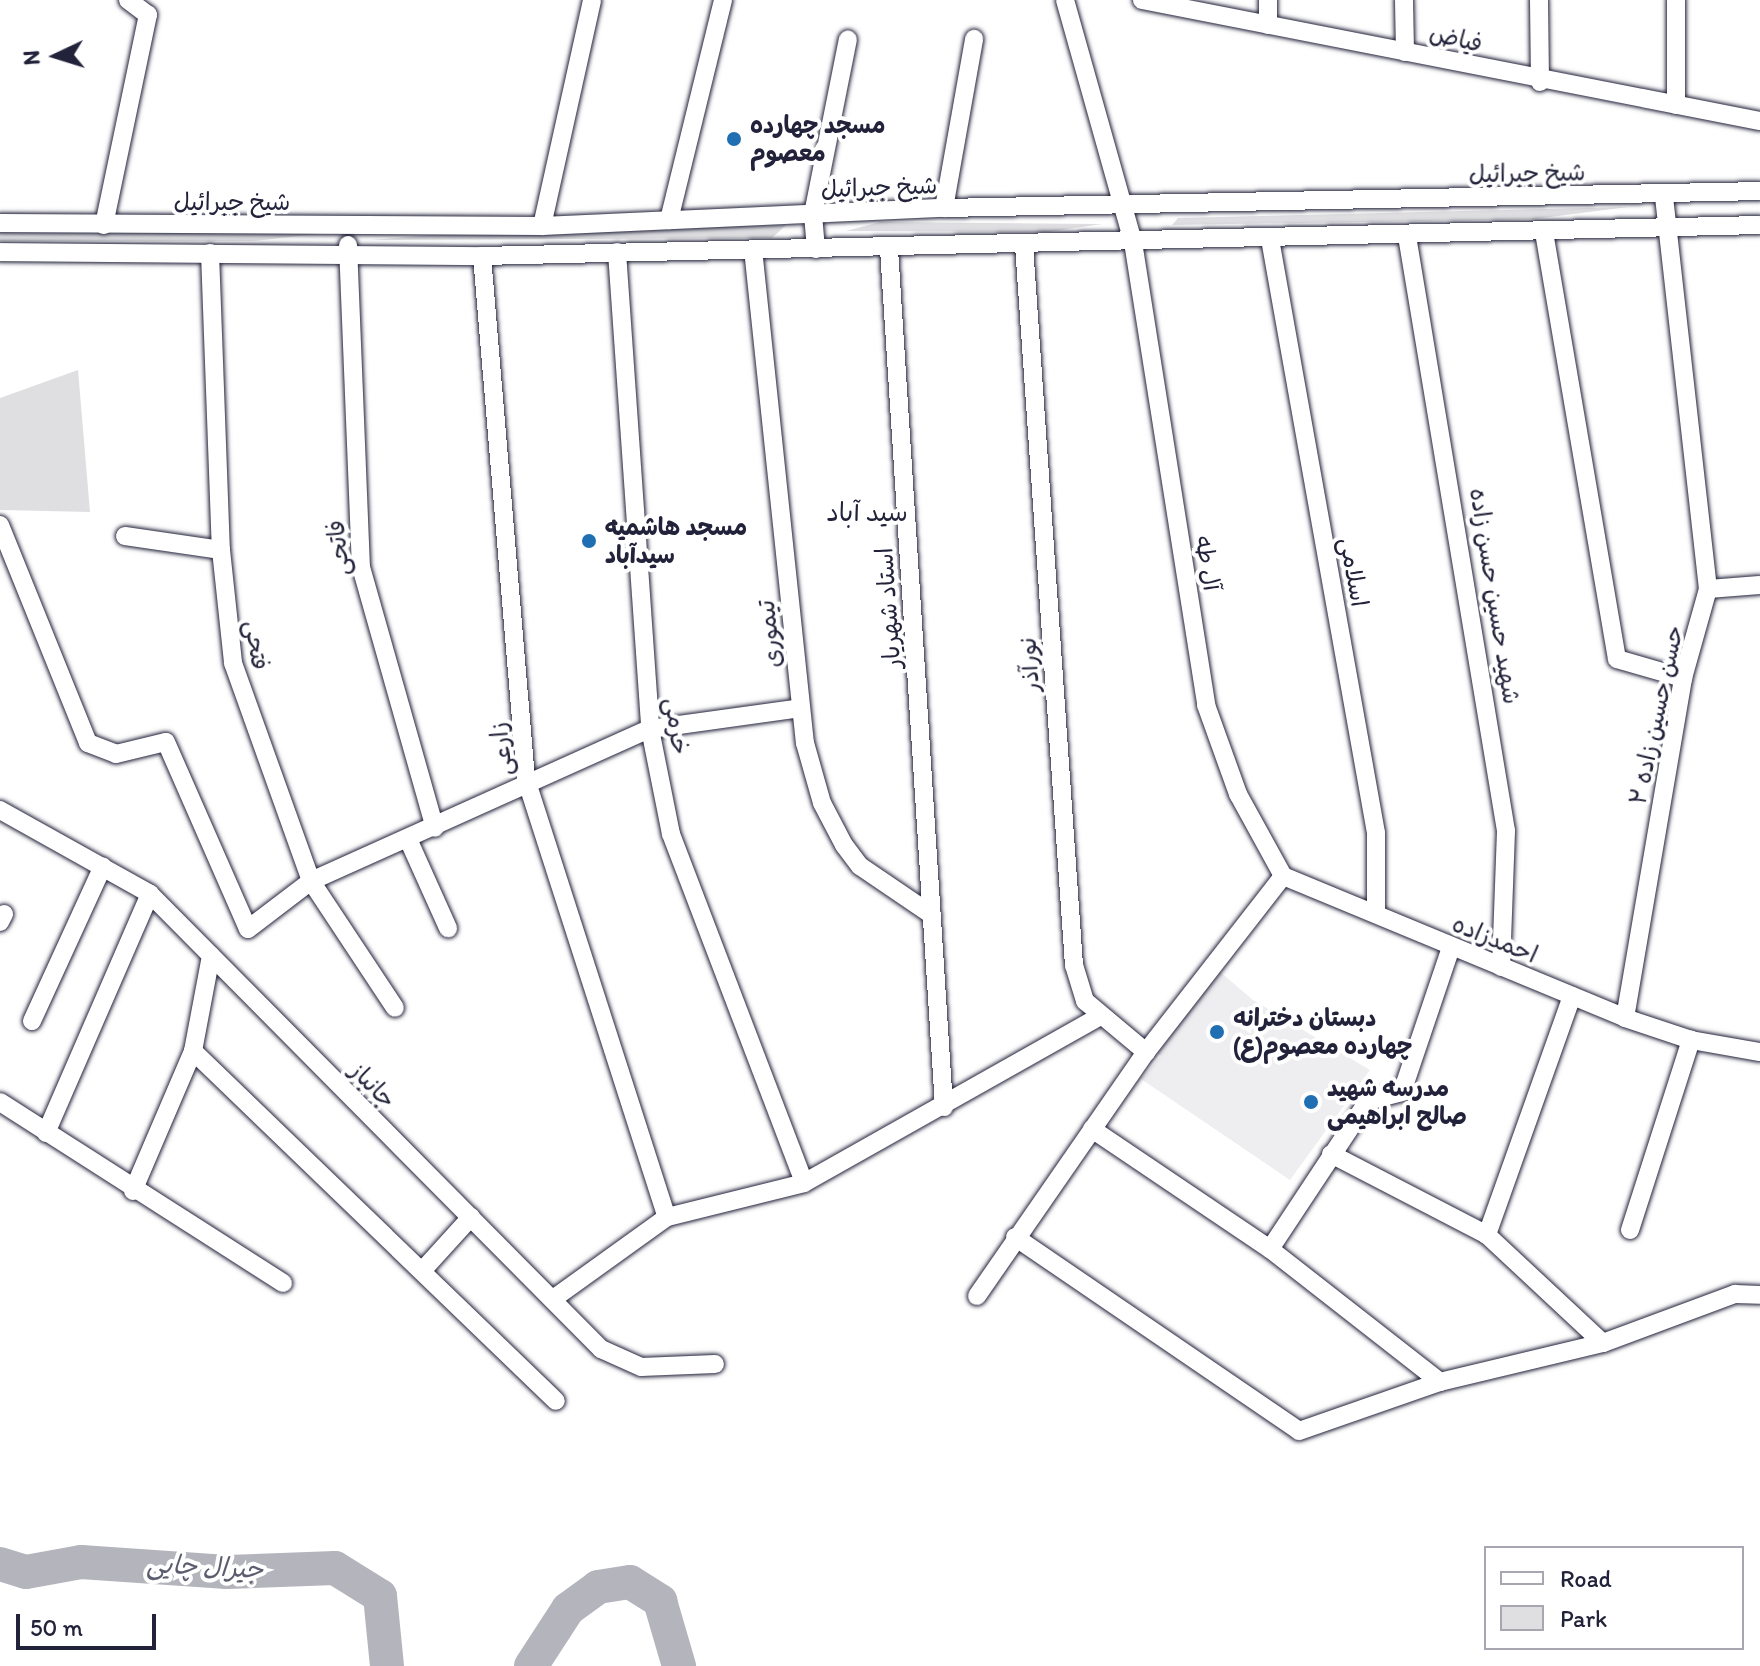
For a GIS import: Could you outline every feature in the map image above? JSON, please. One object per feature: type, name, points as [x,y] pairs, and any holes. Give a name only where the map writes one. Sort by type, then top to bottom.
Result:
[{"type":"street","points":[[104,225],[148,15],[128,0]]},
{"type":"street","points":[[542,226],[592,0]]},
{"type":"street","points":[[669,220],[723,0]]},
{"type":"street","name":"آل طه","points":[[1065,0],[1133,242],[1206,705],[1238,794],[1283,876]]},
{"type":"street","name":"فیاض","points":[[1142,0],[1540,82],[1760,121]]},
{"type":"street","points":[[1268,0],[1268,25]]},
{"type":"street","points":[[1404,0],[1405,52]]},
{"type":"street","points":[[1539,0],[1540,82]]},
{"type":"street","points":[[1676,0],[1676,105]]},
{"type":"street","points":[[816,249],[813,214],[848,39]]},
{"type":"street","points":[[944,208],[974,39]]},
{"type":"street","name":"شیخ جبرائیل","points":[[0,223],[542,226],[944,208],[1125,207],[1760,191]]},
{"type":"street","name":"حسن حسین زاده ۲","points":[[1625,1018],[1683,678],[1708,589],[1664,230],[1664,194]]},
{"type":"street","points":[[0,252],[482,256],[889,249],[1760,225]]},
{"type":"street","name":"فاتحی","points":[[349,227],[361,567],[435,828]]},
{"type":"street","points":[[1544,232],[1617,659],[1683,678]]},
{"type":"street","name":"شهید حسین حسن زاده","points":[[1407,236],[1506,831],[1501,967]]},
{"type":"street","name":"اسلامی","points":[[1270,239],[1376,833],[1376,914]]},
{"type":"street","name":"نورآذر","points":[[1024,245],[1074,965],[1085,1001],[1099,1017],[1146,1052]]},
{"type":"street","name":"تیموری","points":[[753,249],[801,708],[822,803],[844,845],[860,866],[932,915]]},
{"type":"street","name":"استاد شهریار","points":[[889,249],[944,1107]]},
{"type":"street","name":"خرمی","points":[[617,252],[650,729],[671,834],[804,1183]]},
{"type":"street","name":"فتحی","points":[[210,253],[221,550],[233,663],[255,741],[311,881],[395,1008]]},
{"type":"street","name":"زارعی","points":[[482,256],[526,779],[667,1217]]},
{"type":"street","points":[[0,525],[88,743],[116,754],[166,742],[248,929],[311,881],[435,828],[526,779],[650,729],[801,708]]},
{"type":"street","points":[[125,536],[221,550]]},
{"type":"street","points":[[1708,589],[1760,585]]},
{"type":"street","name":"جانباز","points":[[0,810],[150,894],[601,1349],[641,1367],[715,1364]]},
{"type":"street","points":[[408,839],[448,928]]},
{"type":"street","points":[[32,1021],[103,866]]},
{"type":"street","points":[[977,1296],[1146,1052],[1283,876]]},
{"type":"street","name":"احمدزاده","points":[[1283,876],[1625,1018],[1691,1040],[1760,1052]]},
{"type":"street","points":[[46,1133],[150,894]]},
{"type":"street","points":[[1270,1249],[1368,1101],[1402,1092],[1451,947]]},
{"type":"street","points":[[133,1191],[193,1051],[211,956]]},
{"type":"street","points":[[1487,1235],[1572,996]]},
{"type":"street","points":[[553,1299],[667,1217],[804,1183],[944,1107],[1099,1017]]},
{"type":"street","points":[[1630,1230],[1691,1040]]},
{"type":"street","points":[[193,1051],[556,1401]]},
{"type":"street","points":[[0,1102],[133,1191],[283,1283]]},
{"type":"street","points":[[1092,1129],[1270,1249],[1440,1382]]},
{"type":"street","points":[[1331,1154],[1487,1235],[1603,1343]]},
{"type":"street","points":[[422,1271],[471,1217]]},
{"type":"street","points":[[1015,1237],[1299,1431],[1440,1382],[1603,1343],[1735,1294],[1760,1295]]},
{"type":"shaded area","points":[[1219,971],[1253,1000],[1370,1070],[1290,1180],[1141,1079],[1161,1056],[1153,1050]]},
{"type":"green space","points":[[1628,207],[1534,219],[1172,225],[1178,218]]},
{"type":"green space","points":[[880,222],[1102,224],[1048,232],[846,231]]},
{"type":"green space","points":[[786,225],[772,238],[371,240],[471,232]]},
{"type":"green space","points":[[0,233],[325,233],[253,241],[0,241]]},
{"type":"green space","points":[[78,370],[90,512],[0,510],[0,398]]},
{"type":"waterway","name":"جیرال چایی","points":[[0,1564],[26,1572],[81,1562],[227,1572],[335,1568],[380,1596],[387,1666]]},
{"type":"waterway","name":"جیرال چایی","points":[[531,1666],[568,1609],[598,1587],[630,1582],[660,1601],[679,1666]]},
{"type":"place","name":"مسجد چهارده معصوم","points":[[734,139]]},
{"type":"place","name":"مسجد هاشمیه سیدآباد","points":[[589,541]]},
{"type":"place","name":"دبستان دخترانه چهارده معصوم(ع)","points":[[1217,1032]]},
{"type":"place","name":"مدرسه شهید صالح ابراهیمی","points":[[1311,1102]]},
{"type":"district","name":"سید آباد","points":[[867,513]]}]
